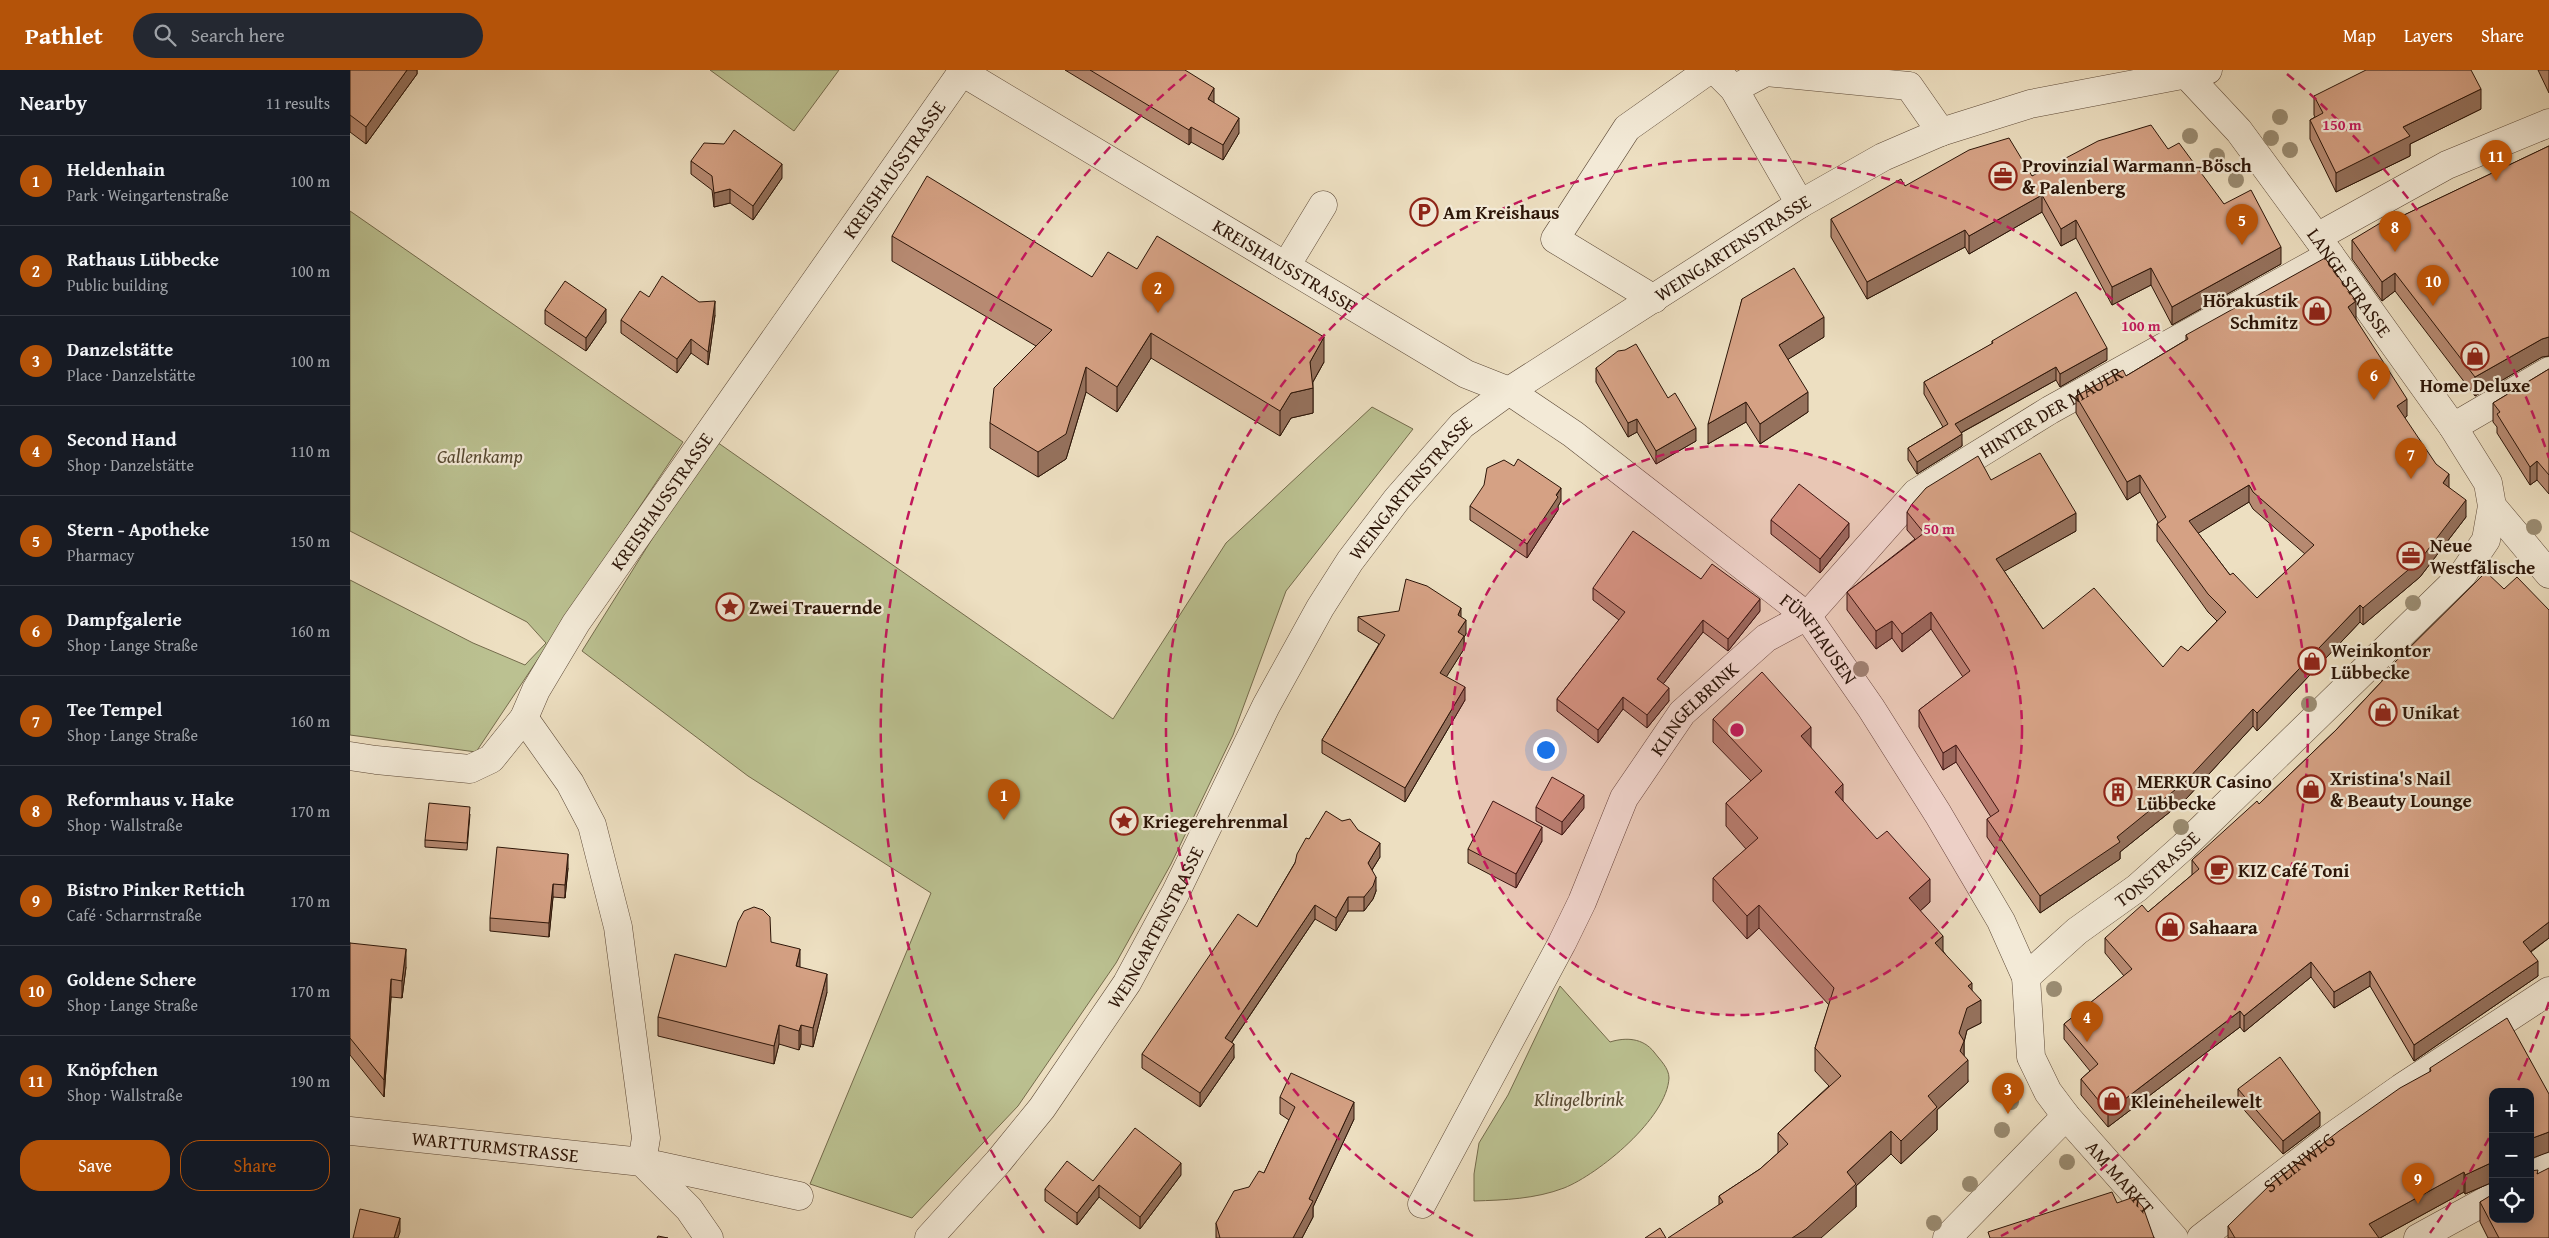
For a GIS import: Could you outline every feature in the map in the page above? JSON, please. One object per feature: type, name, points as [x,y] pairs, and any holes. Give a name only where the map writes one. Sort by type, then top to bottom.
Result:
[{"type":"street","points":[[1654,299],[1555,239],[1627,128],[1709,70]]},
{"type":"street","name":"KREISHAUSSTRASSE","points":[[524,718],[536,690],[576,623],[962,72],[1466,374],[1509,391]]},
{"type":"street","points":[[1800,204],[1725,79],[1766,72],[1909,86],[1940,132]]},
{"type":"street","name":"WEINGARTENSTRASSE","points":[[929,1238],[998,1162],[1042,1108],[1127,984],[1175,894],[1266,706],[1320,608],[1350,561],[1398,499],[1462,426],[1509,391],[1800,204],[1883,157],[1940,132],[2030,104],[2192,72]]},
{"type":"street","name":"LANGE STRASSE","points":[[2192,72],[2239,131],[2453,427],[2488,483],[2492,506],[2549,574]]},
{"type":"street","name":"HINTER DER MAUER","points":[[1807,616],[1916,493],[2323,246],[2447,165],[2549,123]]},
{"type":"street","points":[[1286,266],[1323,205]]},
{"type":"street","points":[[2453,427],[2549,371]]},
{"type":"street","name":"FÜNFHAUSEN","points":[[1509,391],[1573,434],[1807,616],[1872,708],[1938,814],[2001,921],[2026,977]]},
{"type":"street","name":"TONSTRASSE","points":[[2026,977],[2077,931],[2137,888],[2184,846],[2463,574],[2486,540],[2492,506]]},
{"type":"street","name":"KLINGELBRINK","points":[[1422,1204],[1566,935],[1582,902],[1624,798],[1682,713],[1766,638],[1807,616]]},
{"type":"street","points":[[350,756],[470,768],[491,759],[524,718],[570,783],[592,825],[618,927],[646,1138],[642,1162],[689,1209],[709,1238]]},
{"type":"street","name":"AM MARKT","points":[[2026,977],[2031,1057],[2048,1092],[2066,1116],[2174,1238]]},
{"type":"street","name":"STEINWEG","points":[[2201,1238],[2330,1138],[2401,1088],[2547,997]]},
{"type":"street","points":[[1947,1238],[2066,1116]]},
{"type":"street","name":"WARTTURMSTRASSE","points":[[350,1131],[642,1162],[799,1196]]},
{"type":"street","points":[[2534,1174],[2549,1167]]},
{"type":"street","points":[[2418,1238],[2489,1199]]},
{"type":"green space","points":[[710,70],[839,70],[794,131]]},
{"type":"green space","name":"Gallenkamp","points":[[350,211],[683,442],[476,752],[350,735],[350,580],[473,643],[525,665],[546,643],[527,622],[350,531]]},
{"type":"green space","points":[[1372,407],[1413,429],[1286,591],[1233,735],[1171,864],[1116,963],[1018,1106],[912,1218],[810,1184],[931,893],[748,776],[582,651],[714,440],[1113,719],[1226,543]]},
{"type":"green space","name":"Klingelbrink","points":[[1560,986],[1610,1042],[1628,1039],[1639,1041],[1650,1047],[1668,1071],[1669,1078],[1665,1094],[1657,1110],[1629,1143],[1595,1171],[1578,1181],[1553,1192],[1531,1197],[1474,1201],[1474,1174],[1479,1143],[1508,1095]]},
{"type":"building","points":[[350,70],[407,70],[366,127],[350,115]]},
{"type":"building","points":[[1090,70],[1185,70],[1214,88],[1208,99],[1239,118],[1223,145],[1191,127],[1189,130]]},
{"type":"building","points":[[2366,70],[2471,70],[2481,89],[2403,127],[2410,136],[2336,173],[2310,120],[2323,113],[2314,96]]},
{"type":"building","points":[[2151,125],[2168,149],[2179,143],[2224,204],[2251,190],[2281,247],[2172,307],[2151,268],[2112,287],[2076,220],[2061,229],[2042,195],[1969,236],[1965,230],[1867,282],[1831,219],[1901,179],[1905,186],[1969,150],[2009,138],[2032,176],[2098,141]]},
{"type":"building","points":[[734,130],[782,164],[753,206],[730,189],[714,193],[712,176],[691,161],[704,143],[724,144]]},
{"type":"building","points":[[2549,146],[2549,337],[2542,339],[2475,377],[2395,273],[2382,282],[2352,240],[2382,222],[2383,225]]},
{"type":"building","points":[[927,176],[1092,277],[1108,252],[1137,269],[1157,236],[1324,337],[1310,362],[1313,388],[1291,393],[1280,411],[1151,333],[1117,387],[1086,367],[1066,434],[1038,452],[990,423],[994,388],[1052,330],[892,236]]},
{"type":"building","points":[[2325,258],[2356,301],[2348,307],[2407,399],[2397,406],[2436,464],[2449,474],[2443,483],[2466,500],[2420,560],[2363,608],[2360,605],[2257,713],[2253,709],[2186,781],[2117,837],[2120,842],[2040,896],[1987,819],[1999,811],[1956,745],[1943,753],[1919,710],[1970,671],[1931,612],[1902,634],[1892,621],[1876,631],[1847,592],[1924,533],[1907,512],[1926,488],[1978,456],[1991,480],[2040,453],[2076,513],[1996,559],[2043,629],[2094,588],[2163,667],[2181,646],[2188,651],[2226,612],[2208,594],[2157,524],[2166,517],[2140,475],[2127,482],[2076,396],[2123,370],[2126,376],[2188,339],[2186,335]],"holes":[[[2249,485],[2253,492],[2314,545],[2257,598],[2233,573],[2230,575],[2189,521]]]},
{"type":"building","points":[[1794,268],[1824,317],[1779,345],[1808,392],[1760,424],[1746,402],[1708,424],[1742,299]]},
{"type":"building","points":[[662,276],[699,302],[715,301],[708,352],[691,339],[677,359],[621,320],[640,291],[649,297]]},
{"type":"building","points":[[565,281],[606,309],[586,338],[545,310]]},
{"type":"building","points":[[2076,292],[2107,348],[2060,374],[2056,367],[1955,424],[1962,434],[1917,462],[1908,448],[1948,424],[1924,382],[1993,343],[1992,341]]},
{"type":"building","points":[[1636,344],[1668,398],[1675,393],[1696,428],[1656,451],[1637,419],[1628,423],[1596,368],[1618,351],[1625,350]]},
{"type":"building","points":[[2549,369],[2549,475],[2537,461],[2530,467],[2497,414],[2500,412],[2493,403]]},
{"type":"building","points":[[1518,459],[1561,488],[1556,495],[1558,497],[1527,544],[1470,506],[1484,485],[1487,468],[1504,460],[1514,466]]},
{"type":"building","points":[[1799,484],[1849,523],[1820,559],[1771,520]]},
{"type":"building","points":[[1633,531],[1701,579],[1712,564],[1760,599],[1728,639],[1703,620],[1657,679],[1669,688],[1647,715],[1623,697],[1598,730],[1557,699],[1625,612],[1593,588]]},
{"type":"building","points":[[2486,572],[2504,589],[2517,577],[2549,610],[2549,922],[2523,942],[2538,961],[2414,1045],[2370,971],[2334,992],[2311,962],[2244,1016],[2240,1011],[2108,1112],[2081,1079],[2098,1064],[2064,1024],[2132,969],[2105,938],[2142,905],[2148,912],[2199,869],[2192,860],[2257,801],[2259,804],[2336,730],[2385,678],[2382,675]]},
{"type":"building","points":[[1406,579],[1427,586],[1461,608],[1458,615],[1466,620],[1458,632],[1464,636],[1440,673],[1465,687],[1405,788],[1322,740],[1385,635],[1358,617],[1399,611]]},
{"type":"building","points":[[1762,672],[1811,727],[1801,736],[1843,784],[1835,792],[1877,839],[1887,831],[1930,879],[1909,898],[1943,936],[1935,943],[1972,983],[1968,986],[1981,1000],[1967,1008],[1959,1033],[1964,1041],[1960,1051],[1968,1060],[1928,1096],[1937,1107],[1901,1141],[1891,1131],[1847,1172],[1856,1184],[1806,1229],[1792,1238],[1668,1238],[1723,1202],[1719,1196],[1760,1169],[1788,1144],[1778,1133],[1841,1076],[1815,1048],[1834,988],[1759,905],[1747,916],[1713,878],[1758,838],[1726,803],[1762,771],[1713,719]]},
{"type":"building","points":[[1552,777],[1584,795],[1562,822],[1536,807]]},
{"type":"building","points":[[1493,801],[1542,827],[1516,874],[1468,849]]},
{"type":"building","points":[[429,803],[470,807],[467,843],[425,840]]},
{"type":"building","points":[[1326,811],[1342,821],[1350,819],[1358,830],[1380,843],[1368,863],[1376,877],[1373,886],[1364,897],[1348,897],[1336,918],[1315,905],[1225,1038],[1234,1044],[1200,1093],[1142,1054],[1238,914],[1257,927],[1295,863],[1297,854],[1306,838],[1309,839]]},
{"type":"building","points":[[497,847],[568,854],[565,885],[553,884],[549,923],[490,918]]},
{"type":"building","points":[[754,907],[763,910],[770,917],[771,942],[800,949],[796,966],[827,974],[813,1028],[801,1025],[799,1031],[779,1025],[774,1046],[658,1017],[675,954],[726,967],[738,922],[744,911]]},
{"type":"building","points":[[350,943],[406,949],[402,981],[391,979],[384,1080],[350,1038]]},
{"type":"building","points":[[2507,1018],[2549,1094],[2549,1132],[2534,1138],[2534,1088],[2489,1088],[2489,1164],[2465,1175],[2464,1172],[2369,1224],[2379,1238],[2235,1238],[2228,1226],[2272,1183],[2339,1131],[2400,1088],[2431,1071],[2430,1068]]},
{"type":"building","points":[[2280,1057],[2320,1112],[2283,1141],[2238,1089]]},
{"type":"building","points":[[1291,1073],[1354,1102],[1309,1199],[1313,1201],[1293,1238],[1220,1238],[1216,1223],[1234,1191],[1249,1187],[1259,1171],[1264,1173],[1295,1107],[1280,1097]]},
{"type":"building","points":[[1135,1128],[1181,1163],[1140,1217],[1099,1185],[1077,1213],[1045,1189],[1067,1161],[1093,1181]]},
{"type":"building","points":[[2549,1168],[2549,1238],[2499,1238],[2491,1223],[2534,1223],[2534,1170],[2538,1170],[2537,1174]]},
{"type":"building","points":[[2112,1192],[2117,1203],[2134,1197],[2143,1207],[2154,1238],[1990,1238],[1988,1232]]},
{"type":"building","points":[[2489,1196],[2489,1219],[2480,1202]]},
{"type":"building","points":[[360,1209],[400,1218],[394,1238],[353,1238]]},
{"type":"building","points":[[1660,1228],[1666,1238],[1645,1238]]},
{"type":"place","name":"Provinzial Warmann-Bösch & Palenberg","points":[[2003,176]]},
{"type":"place","name":"Knöpfchen","points":[[2496,181]]},
{"type":"place","name":"Am Kreishaus","points":[[1424,212]]},
{"type":"place","name":"Stern - Apotheke","points":[[2242,245]]},
{"type":"place","name":"Reformhaus v. Hake","points":[[2395,252]]},
{"type":"place","name":"Goldene Schere","points":[[2433,306]]},
{"type":"place","name":"Hörakustik Schmitz","points":[[2317,311]]},
{"type":"place","name":"Rathaus Lübbecke","points":[[1158,313]]},
{"type":"place","name":"Home Deluxe","points":[[2475,356]]},
{"type":"place","name":"Dampfgalerie","points":[[2374,400]]},
{"type":"place","name":"Tee Tempel","points":[[2411,479]]},
{"type":"place","name":"Neue Westfälische","points":[[2411,556]]},
{"type":"place","name":"Zwei Trauernde","points":[[730,607]]},
{"type":"place","name":"Weinkontor Lübbecke","points":[[2312,661]]},
{"type":"place","name":"Unikat","points":[[2383,712]]},
{"type":"place","name":"Xristina's Nail & Beauty Lounge","points":[[2311,789]]},
{"type":"place","name":"MERKUR Casino Lübbecke","points":[[2118,792]]},
{"type":"place","name":"Heldenhain","points":[[1004,820]]},
{"type":"place","name":"Kriegerehrenmal","points":[[1124,821]]},
{"type":"place","name":"KIZ Café Toni","points":[[2219,870]]},
{"type":"place","name":"Sahaara","points":[[2170,927]]},
{"type":"place","name":"Second Hand","points":[[2087,1042]]},
{"type":"place","name":"Kleineheilewelt","points":[[2112,1101]]},
{"type":"place","name":"Danzelstätte","points":[[2008,1114]]},
{"type":"place","name":"Bistro Pinker Rettich","points":[[2418,1204]]}]
